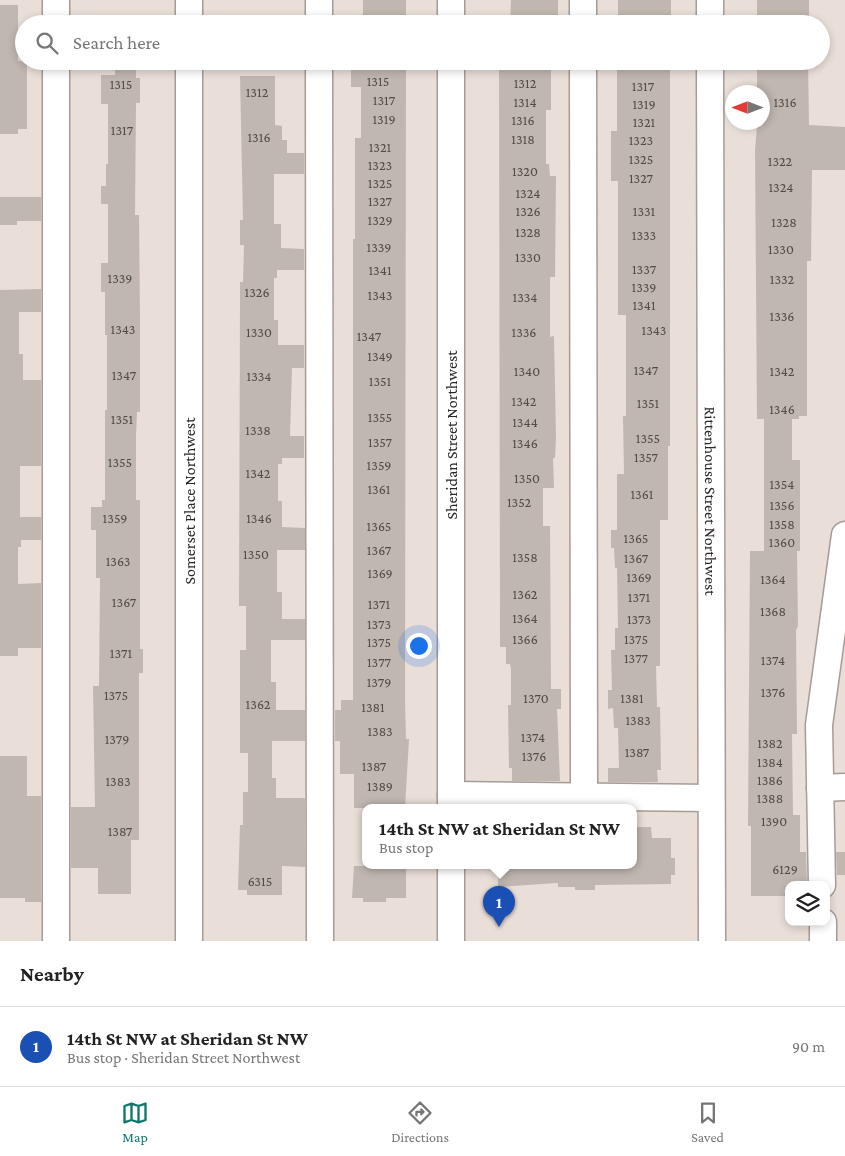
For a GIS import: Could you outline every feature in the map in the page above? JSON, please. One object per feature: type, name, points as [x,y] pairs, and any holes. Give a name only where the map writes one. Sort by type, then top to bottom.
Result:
[{"type":"street","points":[[56,0],[56,15]]},
{"type":"street","points":[[189,0],[189,15]]},
{"type":"street","points":[[319,0],[319,15]]},
{"type":"street","points":[[451,0],[451,15]]},
{"type":"street","points":[[583,0],[583,15]]},
{"type":"street","points":[[710,0],[710,15]]},
{"type":"street","points":[[56,70],[56,941]]},
{"type":"street","name":"Somerset Place Northwest","points":[[189,70],[189,941]]},
{"type":"street","points":[[319,70],[320,941]]},
{"type":"street","name":"Sheridan Street Northwest","points":[[451,70],[451,802]]},
{"type":"street","points":[[583,70],[584,798]]},
{"type":"street","name":"Rittenhouse Street Northwest","points":[[710,70],[712,941]]},
{"type":"street","points":[[822,881],[832,788],[818,725],[835,683],[845,535]]},
{"type":"street","points":[[451,802],[584,798],[711,798]]},
{"type":"street","points":[[451,869],[451,941]]},
{"type":"street","points":[[823,926],[823,941]]},
{"type":"building","points":[[363,0],[406,0],[406,15],[363,15]]},
{"type":"building","points":[[511,0],[558,0],[558,15],[510,15]]},
{"type":"building","points":[[618,0],[671,0],[671,15],[618,15]]},
{"type":"building","points":[[757,0],[809,0],[809,15],[757,15]]},
{"type":"building","points":[[0,5],[18,5],[18,15],[15,15],[15,70],[27,70],[27,129],[18,129],[18,134],[0,134]]},
{"type":"building","points":[[115,70],[136,70],[136,78],[140,78],[140,103],[136,103],[135,215],[139,215],[140,412],[137,412],[136,500],[140,500],[140,649],[143,649],[143,673],[139,673],[139,840],[131,840],[131,894],[98,894],[98,868],[71,868],[71,807],[95,807],[93,686],[99,686],[100,578],[96,578],[96,530],[91,530],[91,507],[102,507],[102,500],[105,500],[105,410],[107,410],[107,335],[105,335],[105,292],[101,292],[101,263],[108,263],[108,204],[101,204],[101,186],[106,186],[106,164],[108,164],[108,104],[101,104],[101,75],[115,75]]},
{"type":"building","points":[[351,70],[406,70],[405,700],[406,739],[409,739],[405,804],[362,804],[362,808],[354,808],[354,774],[340,774],[340,741],[335,741],[335,710],[341,710],[341,700],[353,700],[353,239],[355,239],[355,138],[361,138],[361,87],[351,87]]},
{"type":"building","points":[[499,70],[551,70],[551,110],[546,110],[546,164],[549,164],[550,176],[556,176],[555,277],[550,277],[550,337],[554,336],[556,437],[555,458],[553,458],[554,488],[543,488],[543,526],[550,526],[551,689],[561,689],[561,709],[557,709],[560,781],[512,781],[512,768],[509,768],[508,705],[511,705],[511,669],[510,664],[506,664],[506,647],[500,647]]},
{"type":"building","points":[[617,70],[670,70],[670,446],[668,446],[668,520],[660,520],[660,666],[656,666],[657,707],[660,707],[661,770],[657,770],[658,782],[608,782],[608,768],[619,768],[618,728],[614,728],[613,708],[608,709],[608,690],[612,690],[611,650],[615,650],[615,628],[618,628],[617,568],[615,568],[614,548],[611,548],[611,530],[617,530],[617,474],[624,474],[623,416],[626,416],[626,315],[618,315],[618,181],[611,181],[611,131],[617,131]]},
{"type":"building","points":[[757,70],[808,70],[809,125],[845,127],[845,170],[812,170],[811,261],[807,261],[807,416],[799,416],[799,419],[792,419],[792,460],[800,460],[800,551],[797,551],[798,626],[796,630],[797,734],[792,734],[793,815],[800,815],[800,852],[806,852],[807,881],[785,881],[785,896],[751,896],[751,826],[748,826],[750,551],[764,551],[764,419],[757,419],[755,150],[757,130],[770,130],[770,85],[757,85]]},
{"type":"building","points":[[240,76],[275,76],[275,125],[282,126],[282,140],[287,140],[287,153],[304,153],[304,174],[274,174],[274,224],[281,224],[281,248],[304,249],[304,270],[277,270],[277,278],[274,278],[274,320],[278,320],[278,345],[304,345],[304,368],[292,368],[290,436],[304,436],[304,458],[282,458],[282,464],[278,464],[278,501],[282,501],[282,527],[305,528],[305,550],[277,550],[277,592],[282,592],[282,619],[305,619],[305,640],[271,640],[271,682],[276,682],[276,710],[305,710],[305,741],[272,741],[272,778],[276,778],[276,798],[305,798],[305,867],[282,866],[282,895],[247,895],[247,890],[238,890],[240,825],[243,825],[243,792],[248,792],[248,753],[240,753],[240,650],[246,650],[246,606],[239,606],[240,282],[243,282],[244,245],[240,245],[240,220],[243,220]]},
{"type":"building","points":[[0,197],[41,197],[41,221],[17,221],[17,225],[0,225]]},
{"type":"building","points":[[41,289],[41,312],[19,312],[19,354],[23,354],[23,380],[41,380],[41,466],[20,466],[20,517],[41,517],[41,540],[21,540],[21,547],[18,547],[18,584],[41,583],[41,648],[18,648],[18,656],[0,656],[0,290]]},
{"type":"building","points":[[0,756],[27,756],[27,796],[41,796],[41,902],[25,902],[25,898],[0,898]]},
{"type":"building","points":[[637,827],[651,827],[652,838],[671,838],[671,858],[675,858],[675,875],[671,875],[671,884],[595,885],[595,890],[575,890],[575,887],[558,887],[558,883],[498,887],[498,869],[637,869]]},
{"type":"building","points":[[836,852],[845,852],[845,875],[837,875]]},
{"type":"building","points":[[354,866],[362,866],[362,869],[406,869],[406,898],[386,898],[386,902],[363,902],[363,898],[352,898]]},
{"type":"place","name":"14th St NW at Sheridan St NW","points":[[499,927]]}]
